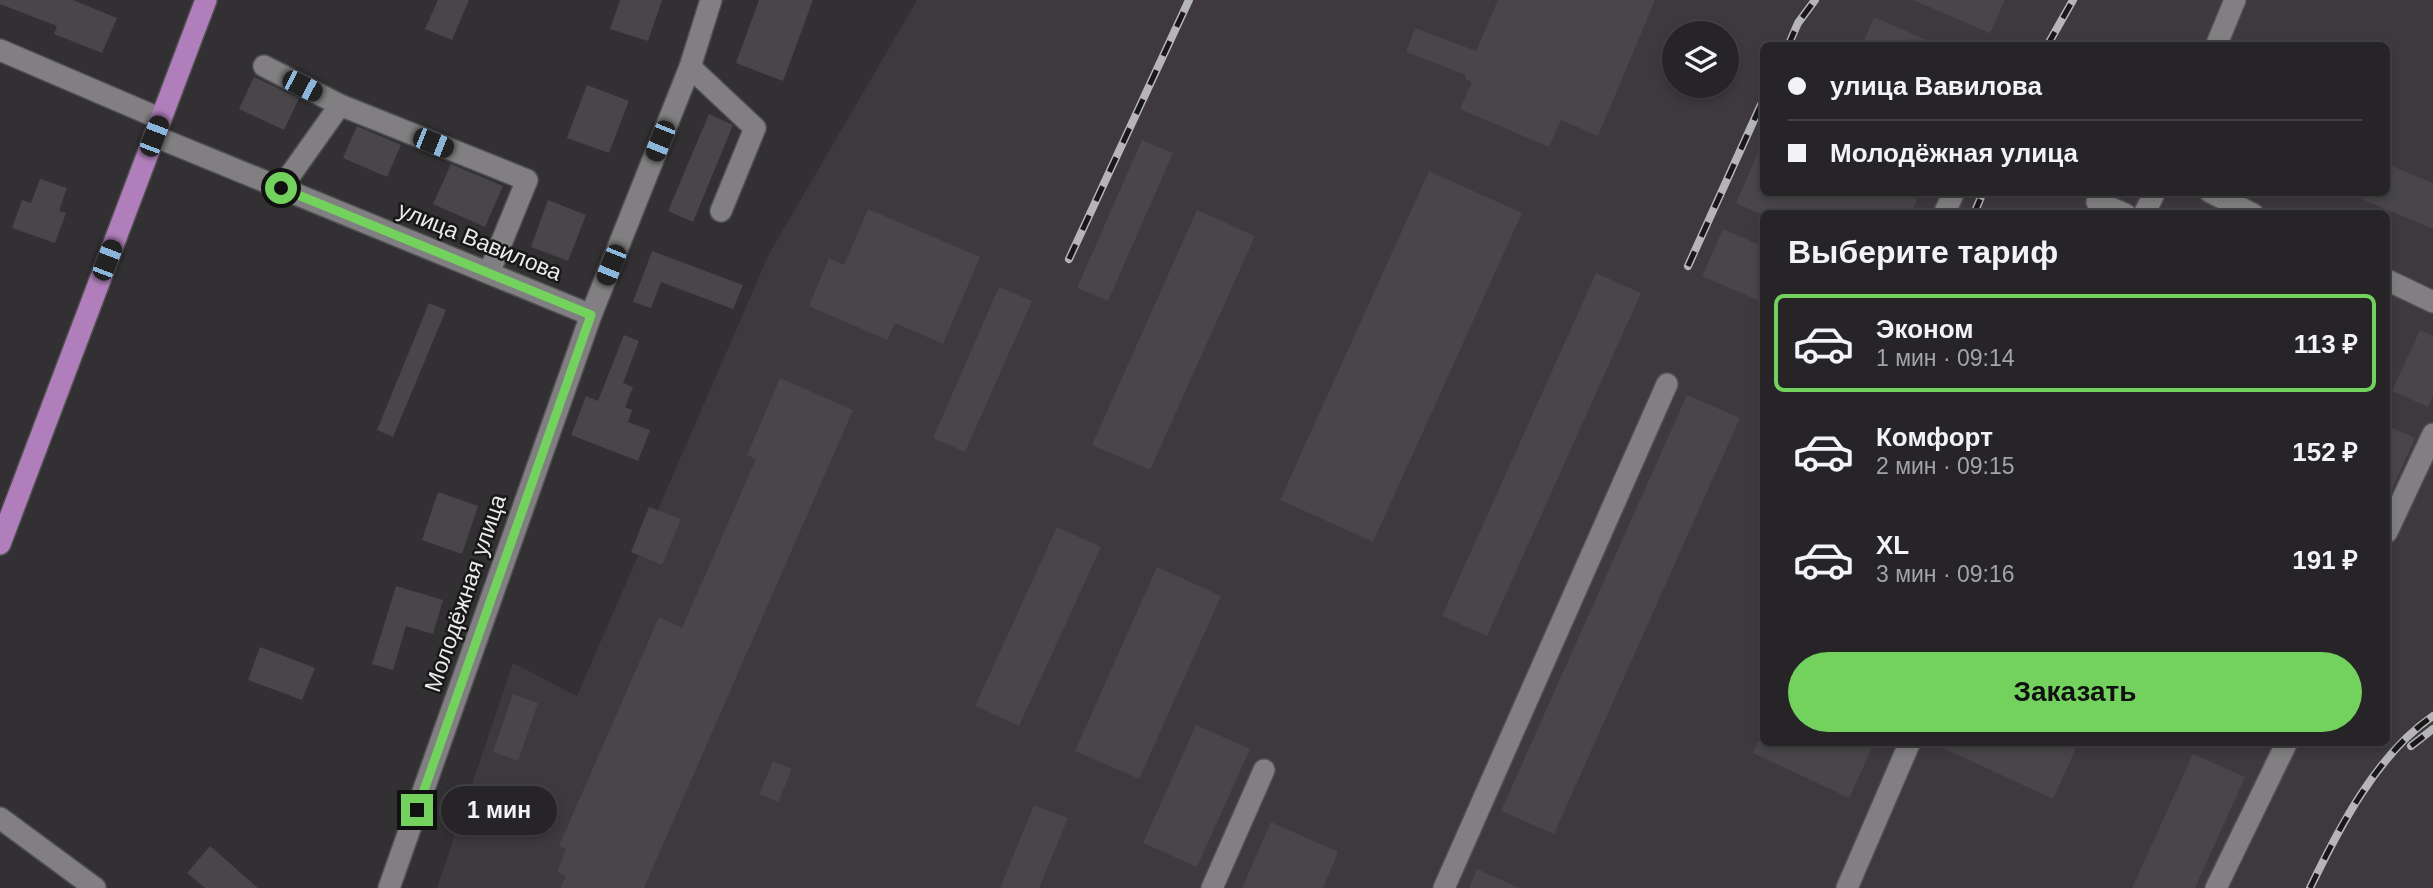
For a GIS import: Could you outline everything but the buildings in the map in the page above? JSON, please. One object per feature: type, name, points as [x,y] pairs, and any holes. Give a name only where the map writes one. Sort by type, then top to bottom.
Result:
[{"type":"main road","points":[[0,544],[206,0]]},
{"type":"street","points":[[591,315],[690,67],[711,0]]},
{"type":"street","points":[[2218,42],[2235,0]]},
{"type":"street","name":"улица Вавилова","points":[[0,50],[281,188],[591,315]]},
{"type":"street","points":[[264,66],[340,106],[527,180],[489,273]]},
{"type":"street","points":[[690,67],[755,128],[721,211]]},
{"type":"street","points":[[281,188],[340,106]]},
{"type":"street","points":[[2098,196],[2096,202],[2115,210]]},
{"type":"street","points":[[2218,196],[2245,210]]},
{"type":"street","points":[[2390,280],[2433,302]]},
{"type":"street","name":"Молодёжная улица","points":[[389,888],[591,315]]},
{"type":"street","points":[[1444,888],[1667,384]]},
{"type":"street","points":[[2390,526],[2433,434]]},
{"type":"street","points":[[1847,888],[1908,746]]},
{"type":"street","points":[[2216,888],[2285,746]]},
{"type":"street","points":[[1212,888],[1264,770]]},
{"type":"street","points":[[0,818],[95,888]]},
{"type":"shaded area","points":[[917,0],[2433,0],[2433,888],[437,888],[513,663],[577,696],[769,254]]},
{"type":"railway","points":[[1069,259],[1189,0]]},
{"type":"railway","points":[[1790,42],[1798,23],[1815,0]]},
{"type":"railway","points":[[2049,42],[2073,0]]},
{"type":"railway","points":[[1688,266],[1760,107]]},
{"type":"railway","points":[[1976,210],[1981,196]]},
{"type":"railway","points":[[2310,888],[2347,817],[2377,771],[2394,750],[2433,716]]},
{"type":"railway","points":[[2411,746],[2433,729]]},
{"type":"route","points":[[281,188],[591,315],[417,810]]}]
